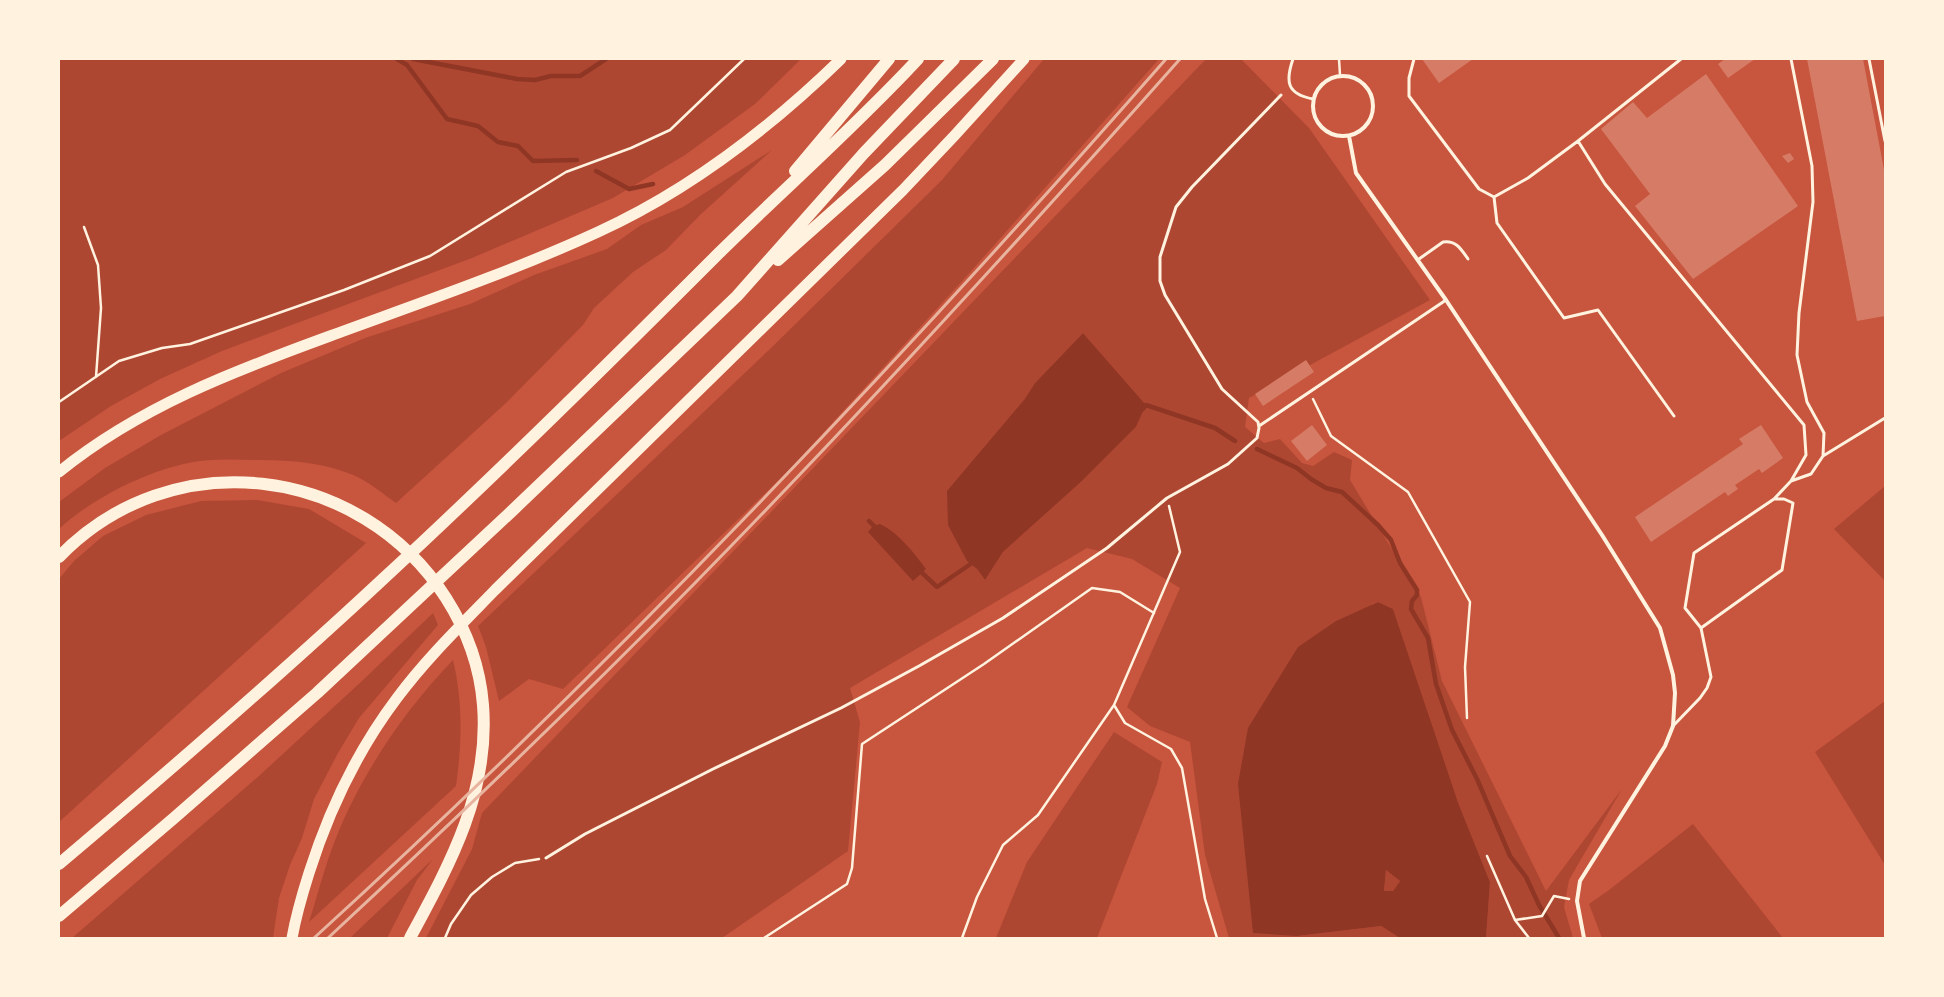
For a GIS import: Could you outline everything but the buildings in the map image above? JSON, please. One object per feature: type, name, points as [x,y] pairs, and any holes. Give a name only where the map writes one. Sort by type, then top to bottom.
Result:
[{"type":"highway","points":[[59,472],[112,434],[138,418],[217,379],[287,351],[516,266],[625,219],[677,189],[744,142],[795,102],[841,59]]},
{"type":"highway","points":[[767,206],[830,126],[889,59]]},
{"type":"highway","points":[[59,864],[166,773],[382,580],[554,417],[767,206],[888,92],[918,59]]},
{"type":"highway","points":[[737,296],[864,153],[954,59]]},
{"type":"highway","points":[[59,916],[317,693],[502,520],[737,296],[885,165],[993,59]]},
{"type":"highway","points":[[292,938],[299,907],[316,852],[337,797],[365,745],[398,696],[451,635],[495,590],[903,190],[955,136],[1024,59]]},
{"type":"highway","points":[[59,557],[90,529],[130,506],[166,491],[213,482],[267,484],[301,490],[335,503],[362,516],[389,534],[426,571],[449,603],[471,646],[481,685],[484,742],[480,778],[455,849],[410,938]]},
{"type":"street","points":[[1340,75],[1351,76],[1360,80],[1367,87],[1373,102],[1372,117],[1366,126],[1349,136],[1339,136],[1329,133],[1321,127],[1315,118],[1313,109],[1313,99],[1317,90],[1323,83],[1340,75]]},
{"type":"street","points":[[1349,136],[1356,173],[1419,259],[1602,535],[1660,628],[1673,675],[1675,708],[1673,726],[1665,746],[1580,881],[1577,900],[1584,938]]},
{"type":"lane","points":[[1293,59],[1289,72],[1289,86],[1296,93],[1313,99]]},
{"type":"lane","points":[[1414,59],[1409,78],[1409,96],[1479,189],[1494,197]]},
{"type":"lane","points":[[1494,197],[1528,178],[1578,141],[1681,59]]},
{"type":"lane","points":[[1791,59],[1812,166],[1813,202],[1799,313],[1797,355],[1807,402],[1824,433],[1823,456]]},
{"type":"lane","points":[[1869,59],[1885,141]]},
{"type":"lane","points":[[546,858],[585,834],[713,769],[841,708],[990,625],[1041,593],[1107,548],[1167,498],[1228,464],[1257,438],[1259,434],[1259,426],[1255,418],[1222,389],[1165,295],[1160,281],[1160,257],[1176,207],[1192,187],[1281,95]]},
{"type":"lane","points":[[1578,141],[1605,184],[1804,425],[1806,455],[1791,481],[1774,499],[1694,553],[1685,608],[1701,628],[1711,677],[1707,688],[1700,698],[1673,726]]},
{"type":"lane","points":[[1494,197],[1497,223],[1564,318],[1598,310],[1674,416]]},
{"type":"lane","points":[[1419,259],[1442,242],[1452,242],[1461,248],[1468,259]]},
{"type":"lane","points":[[1259,426],[1446,300]]},
{"type":"lane","points":[[1791,481],[1811,474],[1823,456],[1885,418]]},
{"type":"lane","points":[[1701,628],[1782,570],[1793,503],[1784,499],[1774,499]]},
{"type":"path","points":[[59,402],[120,361],[162,348],[190,344],[344,290],[430,256],[566,172],[630,148],[670,130],[744,59]]},
{"type":"path","points":[[1339,59],[1340,75]]},
{"type":"path","points":[[84,227],[98,265],[101,308],[96,377]]},
{"type":"path","points":[[1310,392],[1331,436],[1408,492],[1470,602],[1465,668],[1467,718]]},
{"type":"path","points":[[962,938],[977,897],[1003,845],[1038,815],[1114,705],[1180,552],[1167,498]]},
{"type":"path","points":[[764,938],[847,884],[852,868],[862,744],[978,669],[1092,588],[1120,592],[1154,613]]},
{"type":"path","points":[[1114,705],[1125,723],[1171,749],[1182,768],[1205,899],[1217,938]]},
{"type":"path","points":[[1487,856],[1515,920],[1529,938]]},
{"type":"path","points":[[445,938],[451,924],[471,895],[492,877],[514,863],[546,858]]},
{"type":"path","points":[[1515,920],[1542,916],[1554,896],[1577,900]]},
{"type":"shaded area","points":[[59,59],[801,59],[755,104],[685,155],[613,198],[472,258],[222,351],[160,379],[111,406],[59,441]]},
{"type":"shaded area","points":[[1044,59],[1159,59],[965,278],[790,469],[563,689],[529,679],[499,701],[486,647],[478,626],[771,348],[942,180]]},
{"type":"shaded area","points":[[1206,59],[1241,59],[1309,128],[1430,300],[1249,398],[1245,427],[1264,443],[1280,439],[1302,463],[1313,466],[1334,452],[1352,460],[1350,480],[1421,597],[1442,681],[1546,891],[1622,789],[1569,880],[1564,907],[1573,938],[1486,938],[1490,882],[1459,805],[1393,609],[1378,602],[1372,604],[1297,936],[1381,926],[1400,938],[1229,938],[1205,855],[1190,742],[1150,726],[1127,707],[1180,588],[1132,559],[1087,548],[850,688],[860,722],[848,851],[722,938],[426,938],[472,849],[482,813]],"holes":[[[1083,333],[1146,405],[1136,427],[1082,481],[1003,552],[985,580],[977,569],[1024,400],[1035,383]]]},
{"type":"shaded area","points":[[772,150],[700,215],[666,250],[633,272],[594,308],[583,325],[506,403],[396,503],[359,478],[342,471],[319,465],[272,460],[206,460],[171,467],[119,488],[87,507],[59,529],[59,502],[105,468],[161,435],[281,373],[365,338],[470,304],[534,275],[607,249],[641,225],[683,207]]},
{"type":"shaded area","points":[[1083,333],[1146,405],[1136,427],[1082,481],[1003,552],[985,580],[977,569],[967,561],[948,525],[947,491],[1024,400],[1035,383]]},
{"type":"shaded area","points":[[1885,486],[1885,581],[1834,529]]},
{"type":"shaded area","points":[[257,500],[309,509],[366,543],[59,822],[59,579],[74,561],[103,536],[146,515],[201,501]]},
{"type":"shaded area","points":[[880,524],[900,538],[926,569],[913,581],[868,532],[873,526]]},
{"type":"shaded area","points":[[1378,602],[1393,609],[1459,805],[1490,882],[1486,938],[1400,938],[1381,926],[1297,936],[1253,933],[1238,784],[1248,728],[1298,647],[1336,621]],"holes":[[[1386,870],[1400,881],[1393,891],[1384,891]]]},
{"type":"shaded area","points":[[433,613],[438,625],[359,718],[338,753],[314,799],[302,838],[290,865],[279,898],[273,938],[72,938],[259,776]]},
{"type":"shaded area","points":[[453,660],[459,692],[460,707],[460,739],[456,786],[309,922],[332,848],[358,790],[401,722]]},
{"type":"shaded area","points":[[1885,701],[1885,865],[1815,752]]},
{"type":"shaded area","points":[[1114,732],[1162,762],[1157,784],[1097,938],[996,938],[1027,862]]},
{"type":"shaded area","points":[[1693,824],[1783,938],[1602,938],[1589,904]]},
{"type":"shaded area","points":[[433,859],[417,880],[387,938],[350,938]]},
{"type":"shaded area","points":[[1386,870],[1400,881],[1393,891],[1384,891]]},
{"type":"waterway","points":[[397,59],[407,65],[447,119],[478,126],[498,142],[518,146],[533,161],[577,160]]},
{"type":"waterway","points":[[413,59],[517,79],[535,80],[551,76],[580,76],[606,59]]},
{"type":"waterway","points":[[596,171],[629,189],[653,184]]},
{"type":"waterway","points":[[1143,409],[1146,405],[1215,428],[1235,441]]},
{"type":"waterway","points":[[1257,449],[1297,468],[1326,488],[1342,492],[1378,525],[1391,540],[1400,563],[1417,590],[1417,595],[1412,601],[1411,609],[1428,638],[1436,684],[1452,730],[1477,779],[1510,856],[1526,877],[1539,905],[1559,938]]},
{"type":"waterway","points":[[869,521],[878,530]]},
{"type":"waterway","points":[[918,569],[937,587],[975,561]]},
{"type":"railway","points":[[314,938],[537,728],[752,510],[858,400],[962,287],[1065,174],[1166,59]]},
{"type":"railway","points":[[328,938],[468,807],[560,718],[695,583],[941,324],[1180,59]]}]
